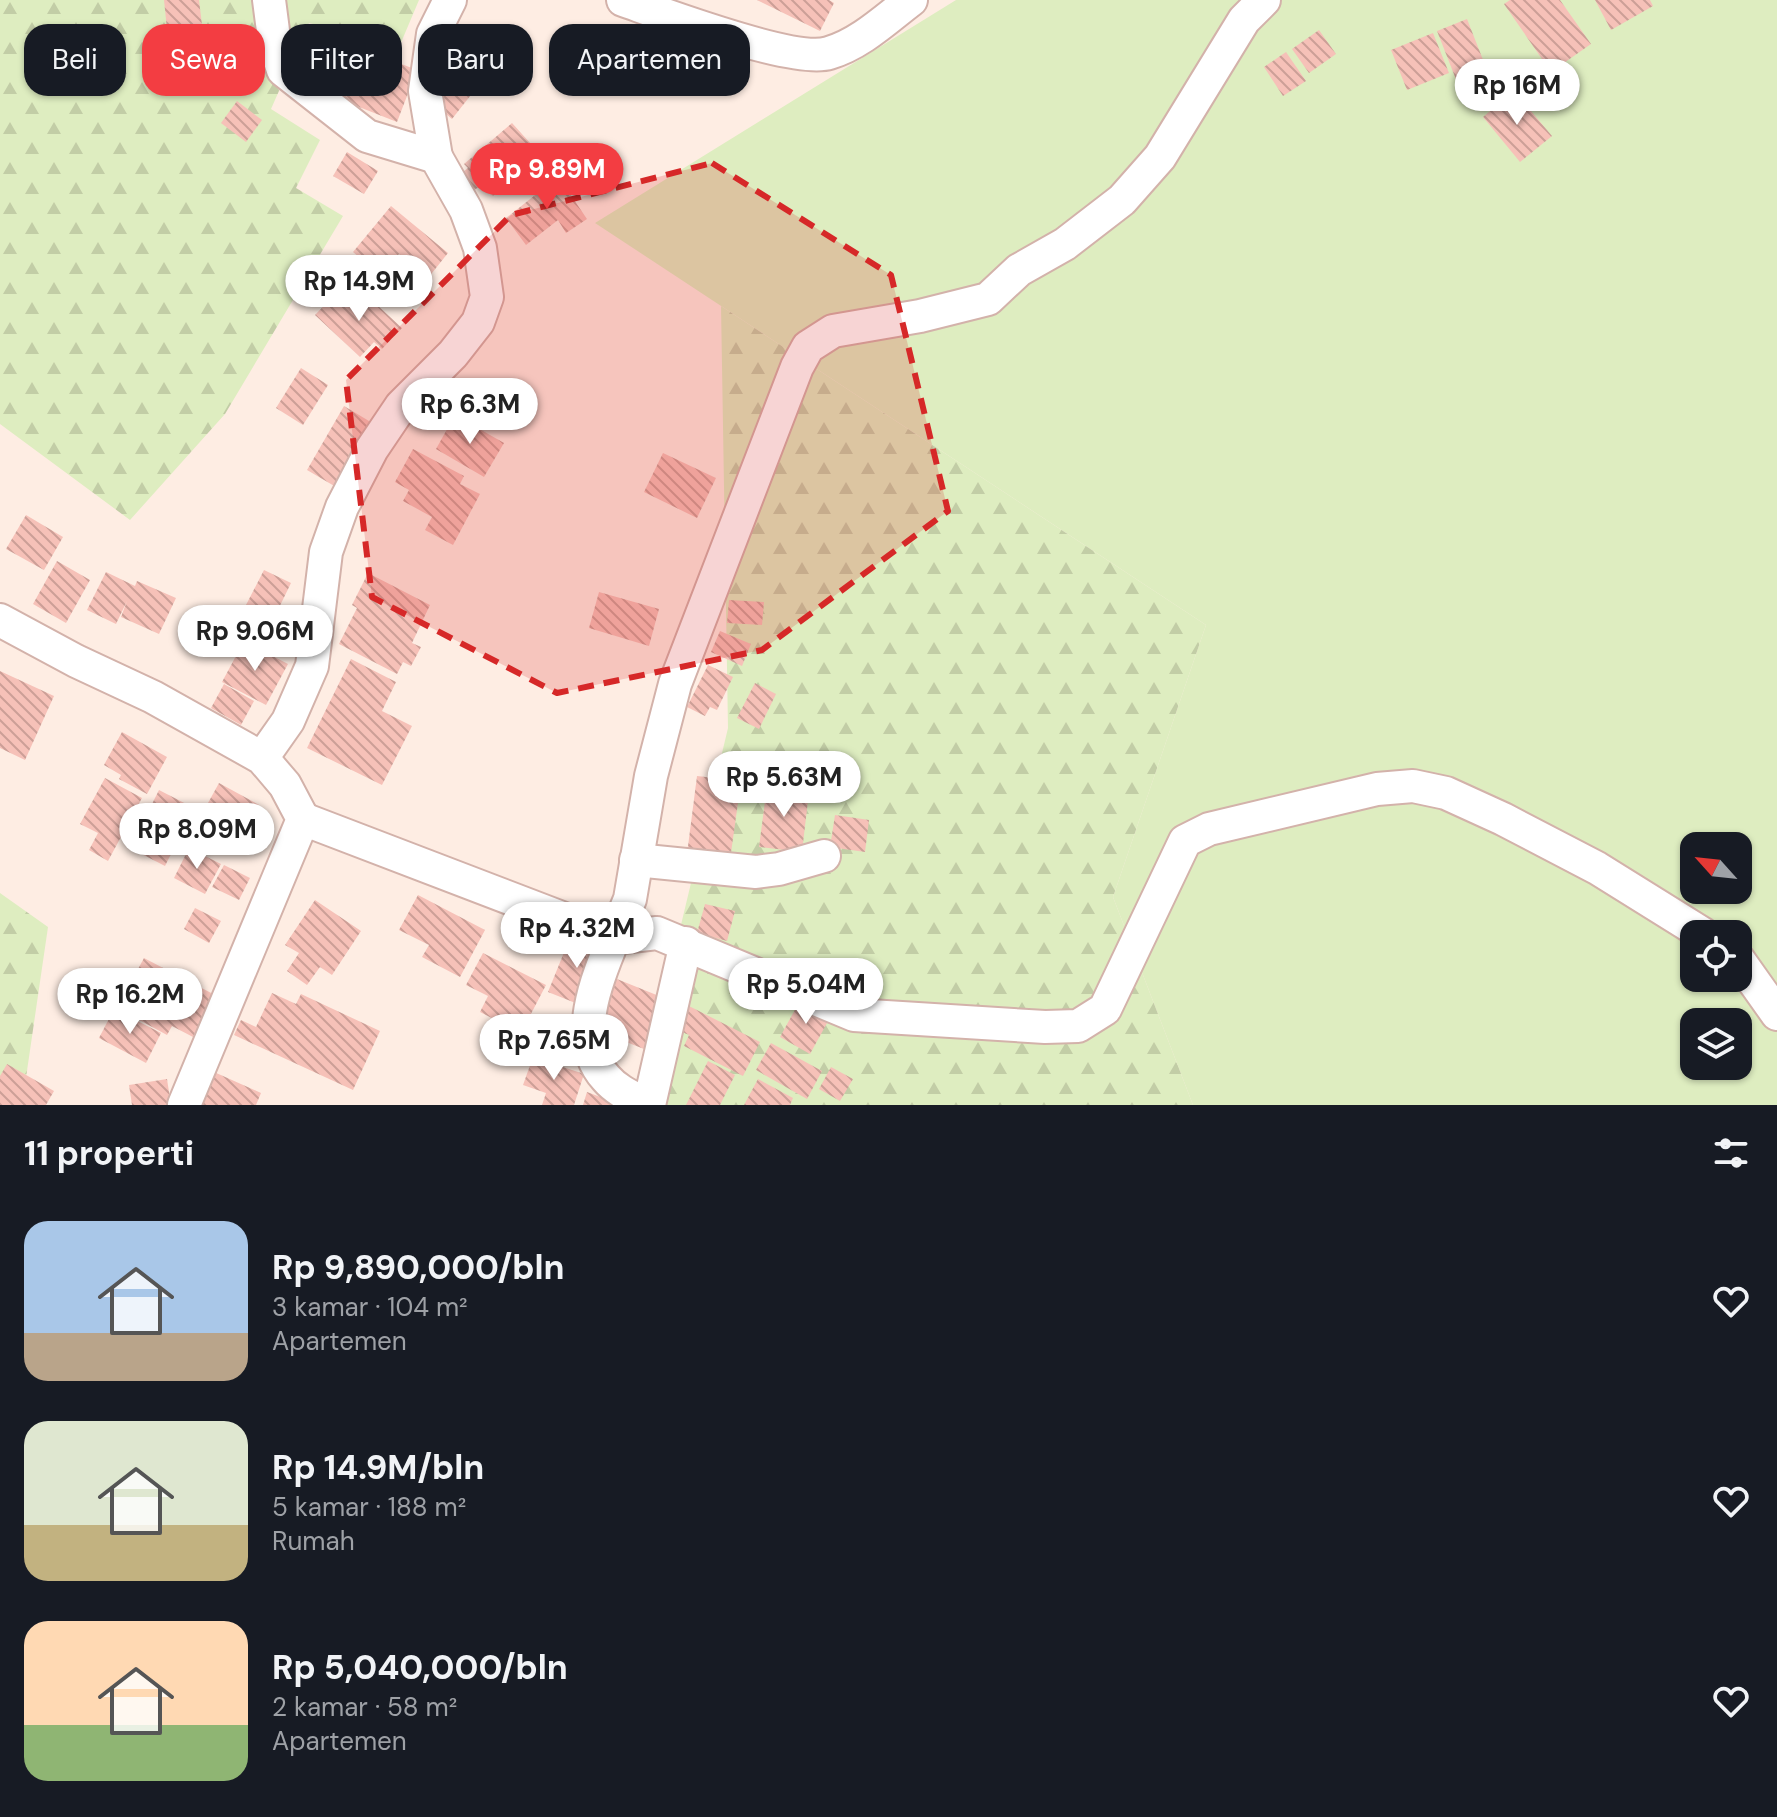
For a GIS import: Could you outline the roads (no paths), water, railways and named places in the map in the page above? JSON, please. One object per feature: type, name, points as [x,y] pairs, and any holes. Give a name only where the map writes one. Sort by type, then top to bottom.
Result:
[{"type":"street","points":[[269,0],[275,46],[283,70],[367,136],[436,157]]},
{"type":"street","points":[[262,758],[288,721],[312,666],[326,552],[342,507],[372,449],[401,406],[453,354],[478,322],[487,297],[480,248],[466,210],[436,157],[425,91],[433,34],[450,0]]},
{"type":"street","points":[[623,0],[795,54],[828,54],[862,37],[911,0]]},
{"type":"street","points":[[686,943],[648,1105],[621,1091],[603,1076],[592,1052],[587,1019],[600,973],[630,899],[651,776],[675,684],[797,367],[808,347],[833,331],[920,316],[988,299],[1019,270],[1065,244],[1122,200],[1160,157],[1244,20],[1264,0]]},
{"type":"street","points":[[0,620],[76,661],[153,697],[262,758],[285,785],[303,819],[614,938],[657,933],[686,943],[854,1015],[1045,1027],[1078,1026],[1105,1009],[1185,841],[1209,829],[1377,789],[1413,786],[1446,793],[1597,868],[1681,920]]},
{"type":"street","points":[[184,1105],[303,819]]},
{"type":"street","points":[[636,860],[756,872],[824,856]]},
{"type":"street","points":[[1752,979],[1777,1014]]}]
